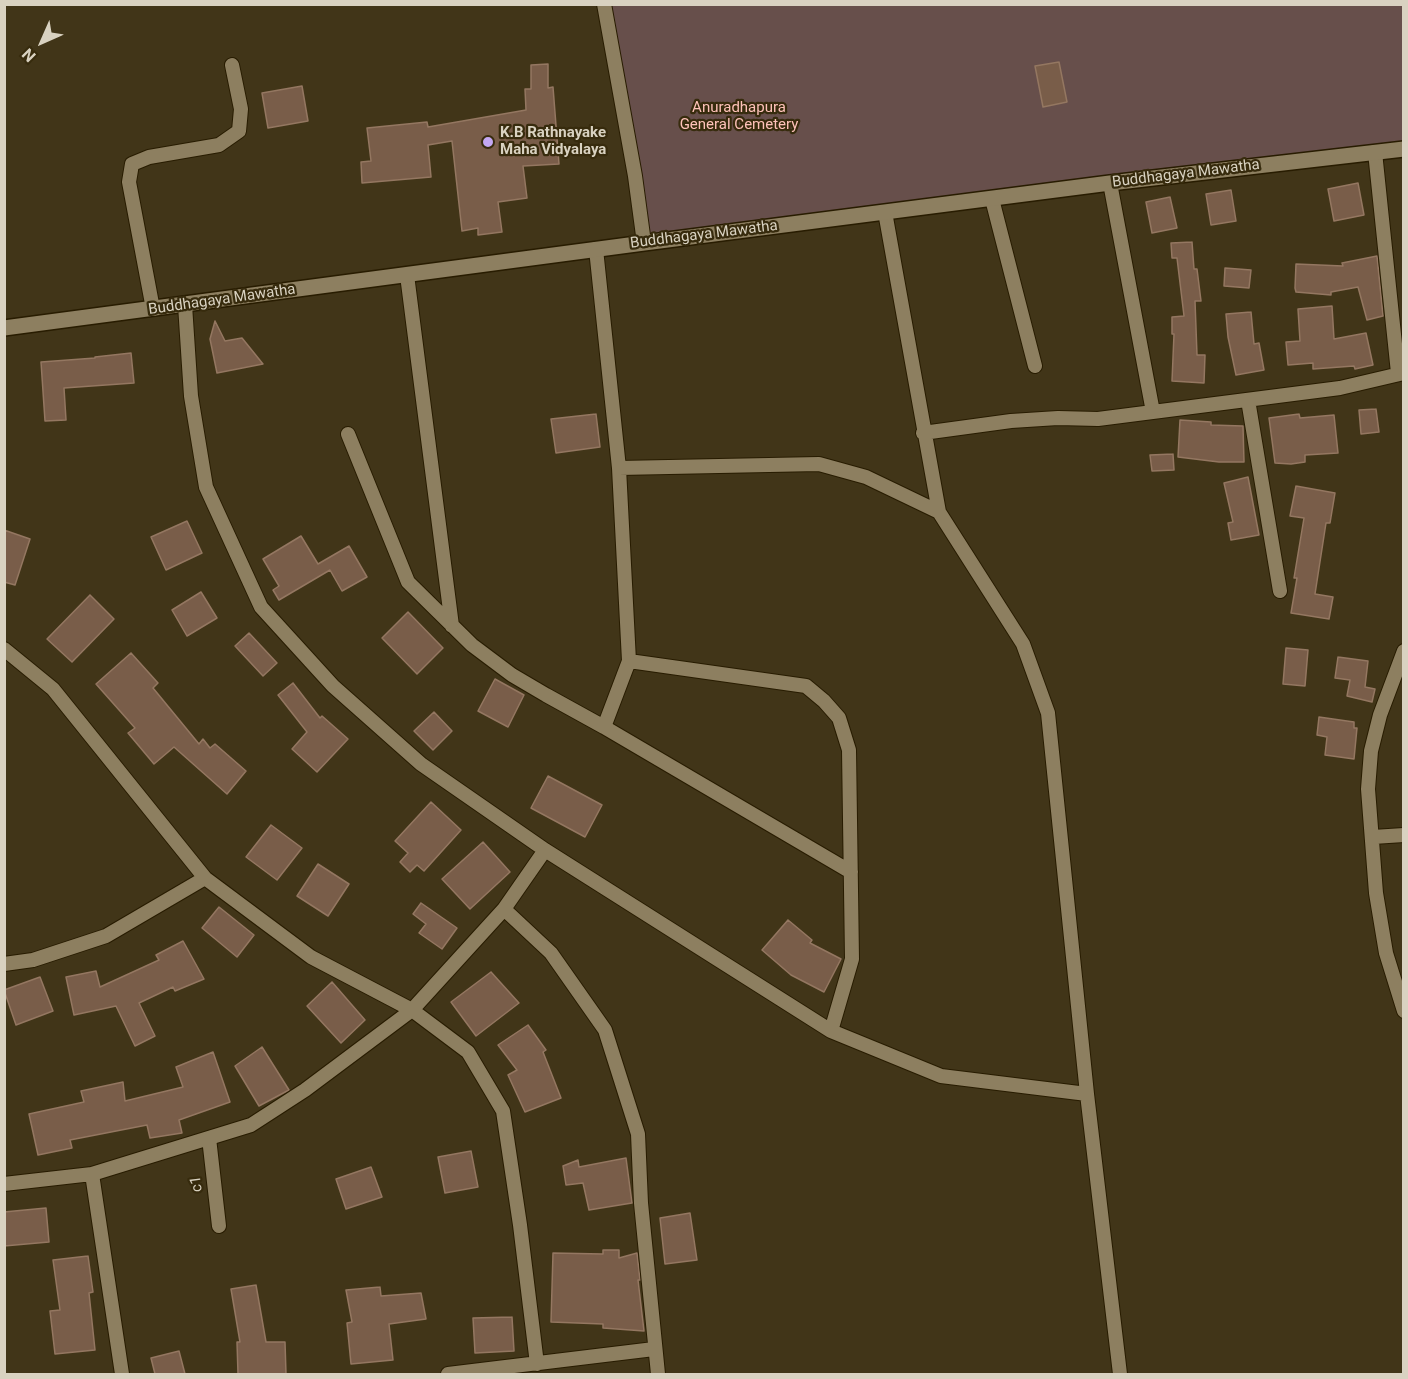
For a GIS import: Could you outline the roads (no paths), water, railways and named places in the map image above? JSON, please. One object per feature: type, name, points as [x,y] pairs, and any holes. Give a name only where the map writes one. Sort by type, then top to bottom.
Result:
[{"type":"main road","name":"Buddhagaya Mawatha","points":[[4,328],[1110,183],[1404,149]]},
{"type":"street","points":[[604,4],[635,176],[644,243]]},
{"type":"street","points":[[153,309],[129,182],[132,164],[149,157],[219,145],[239,131],[241,109],[232,66]]},
{"type":"street","points":[[924,433],[1011,421],[1058,418],[1098,419],[1340,388],[1401,373],[1375,152]]},
{"type":"street","points":[[1110,183],[1153,412]]},
{"type":"street","points":[[992,199],[1035,366]]},
{"type":"street","points":[[885,212],[939,512],[1023,644],[1048,713],[1087,1094],[1120,1374]]},
{"type":"street","points":[[596,249],[619,468],[629,661],[604,727]]},
{"type":"street","points":[[407,274],[452,626]]},
{"type":"street","points":[[185,305],[191,396],[206,487],[261,607],[333,687],[421,765],[545,850],[831,1031],[941,1076],[1087,1094]]},
{"type":"street","points":[[1248,400],[1280,591]]},
{"type":"street","points":[[348,434],[408,582],[472,645],[512,675],[851,872]]},
{"type":"street","points":[[619,468],[819,464],[866,477],[939,512]]},
{"type":"street","points":[[4,649],[53,689],[205,878],[311,957],[412,1010],[468,1052],[503,1112],[537,1364]]},
{"type":"street","points":[[1404,651],[1400,668],[1380,715],[1371,751],[1368,789],[1376,893],[1386,953],[1404,1011]]},
{"type":"street","points":[[629,661],[806,686],[839,718],[849,750],[852,959],[831,1031]]},
{"type":"street","points":[[1373,837],[1404,835]]},
{"type":"street","points":[[4,1184],[92,1174],[251,1125],[305,1090],[412,1010],[504,909],[545,850]]},
{"type":"street","points":[[4,964],[33,960],[106,936],[205,878]]},
{"type":"street","points":[[504,909],[551,953],[604,1030],[638,1134],[641,1203],[658,1374]]},
{"type":"street","name":"c1","points":[[209,1138],[219,1226]]},
{"type":"street","points":[[92,1174],[122,1374]]},
{"type":"street","points":[[448,1374],[654,1349]]},
{"type":"place","name":"K.B Rathnayake Maha Vidyalaya","points":[[488,142]]},
{"type":"park label","name":"Anuradhapura General Cemetery","points":[[739,116]]}]
